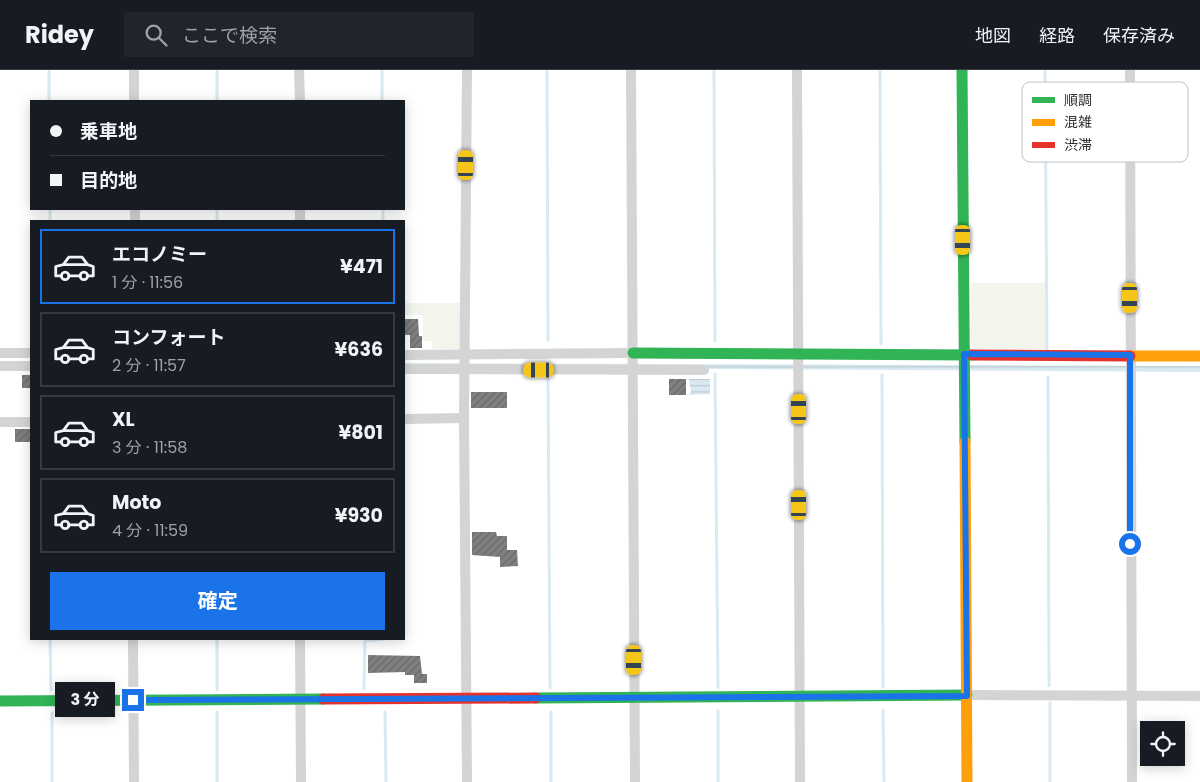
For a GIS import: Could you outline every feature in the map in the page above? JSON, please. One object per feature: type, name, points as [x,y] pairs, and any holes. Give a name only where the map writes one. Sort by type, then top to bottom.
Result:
[{"type":"street","points":[[134,70],[134,100]]},
{"type":"street","points":[[299,70],[300,100]]},
{"type":"street","points":[[467,70],[464,355],[467,782]]},
{"type":"street","points":[[631,70],[635,782]]},
{"type":"street","points":[[797,70],[800,782]]},
{"type":"street","points":[[962,70],[967,782]]},
{"type":"street","points":[[1130,162],[1132,782]]},
{"type":"street","points":[[0,353],[30,353]]},
{"type":"street","points":[[405,355],[464,355],[633,362],[704,370]]},
{"type":"street","points":[[405,369],[464,369],[798,356],[964,363],[1200,356]]},
{"type":"street","points":[[0,366],[30,366]]},
{"type":"street","points":[[405,419],[464,418]]},
{"type":"street","points":[[0,422],[30,422]]},
{"type":"street","points":[[133,640],[134,782]]},
{"type":"street","points":[[300,640],[301,782]]},
{"type":"street","points":[[0,701],[1200,696]]},
{"type":"shaded area","points":[[971,283],[1045,283],[1046,349],[976,349],[971,344]]},
{"type":"shaded area","points":[[405,303],[462,303],[462,346],[459,349],[432,349],[432,341],[423,341],[423,315],[405,315]]},
{"type":"shaded area","points":[[405,363],[1200,366],[1200,372],[405,367]]},
{"type":"shaded area","points":[[689,379],[710,379],[710,394],[689,395],[691,392]]},
{"type":"building","points":[[405,319],[418,319],[419,336],[422,336],[422,348],[410,348],[410,335],[405,335]]},
{"type":"building","points":[[22,375],[30,375],[30,388],[22,388]]},
{"type":"building","points":[[669,379],[686,379],[686,395],[669,395]]},
{"type":"building","points":[[471,392],[507,392],[507,408],[471,408]]},
{"type":"building","points":[[15,429],[30,429],[30,442],[15,442]]},
{"type":"building","points":[[472,532],[496,532],[497,536],[507,536],[507,550],[517,550],[518,566],[500,567],[500,557],[472,555]]},
{"type":"building","points":[[368,655],[420,656],[422,674],[427,674],[427,683],[414,683],[414,675],[405,675],[405,672],[368,673]]},
{"type":"waterway","points":[[49,70],[49,100]]},
{"type":"waterway","points":[[217,70],[217,100]]},
{"type":"waterway","points":[[382,70],[382,100]]},
{"type":"waterway","points":[[547,70],[548,340]]},
{"type":"waterway","points":[[714,70],[715,341]]},
{"type":"waterway","points":[[880,70],[881,344]]},
{"type":"waterway","points":[[1045,70],[1045,82]]},
{"type":"waterway","points":[[1046,162],[1047,349]]},
{"type":"waterway","points":[[50,210],[50,220]]},
{"type":"waterway","points":[[217,210],[217,220]]},
{"type":"waterway","points":[[383,210],[383,220]]},
{"type":"waterway","points":[[548,374],[550,688]]},
{"type":"waterway","points":[[715,374],[718,688]]},
{"type":"waterway","points":[[882,375],[883,687]]},
{"type":"waterway","points":[[1048,377],[1049,686]]},
{"type":"waterway","points":[[50,640],[51,690]]},
{"type":"waterway","points":[[217,640],[217,690]]},
{"type":"waterway","points":[[364,689],[365,641],[375,640]]},
{"type":"waterway","points":[[1050,703],[1050,782]]},
{"type":"waterway","points":[[883,710],[884,782]]},
{"type":"waterway","points":[[718,711],[718,782]]},
{"type":"waterway","points":[[217,712],[217,782]]},
{"type":"waterway","points":[[385,712],[386,782]]},
{"type":"waterway","points":[[551,712],[551,782]]},
{"type":"waterway","points":[[52,713],[52,782]]},
{"type":"traffic: fast","points":[[962,70],[965,442]]},
{"type":"traffic: fast","points":[[633,353],[972,355]]},
{"type":"traffic: fast","points":[[536,698],[967,695]]},
{"type":"traffic: fast","points":[[0,701],[323,699]]},
{"type":"traffic: slow","points":[[1130,356],[1200,356]]},
{"type":"traffic: slow","points":[[965,442],[967,782]]},
{"type":"traffic: jam","points":[[972,355],[1130,356]]},
{"type":"traffic: jam","points":[[323,699],[536,698]]},
{"type":"route","points":[[133,700],[967,696],[964,354],[1130,355],[1130,544]]}]
